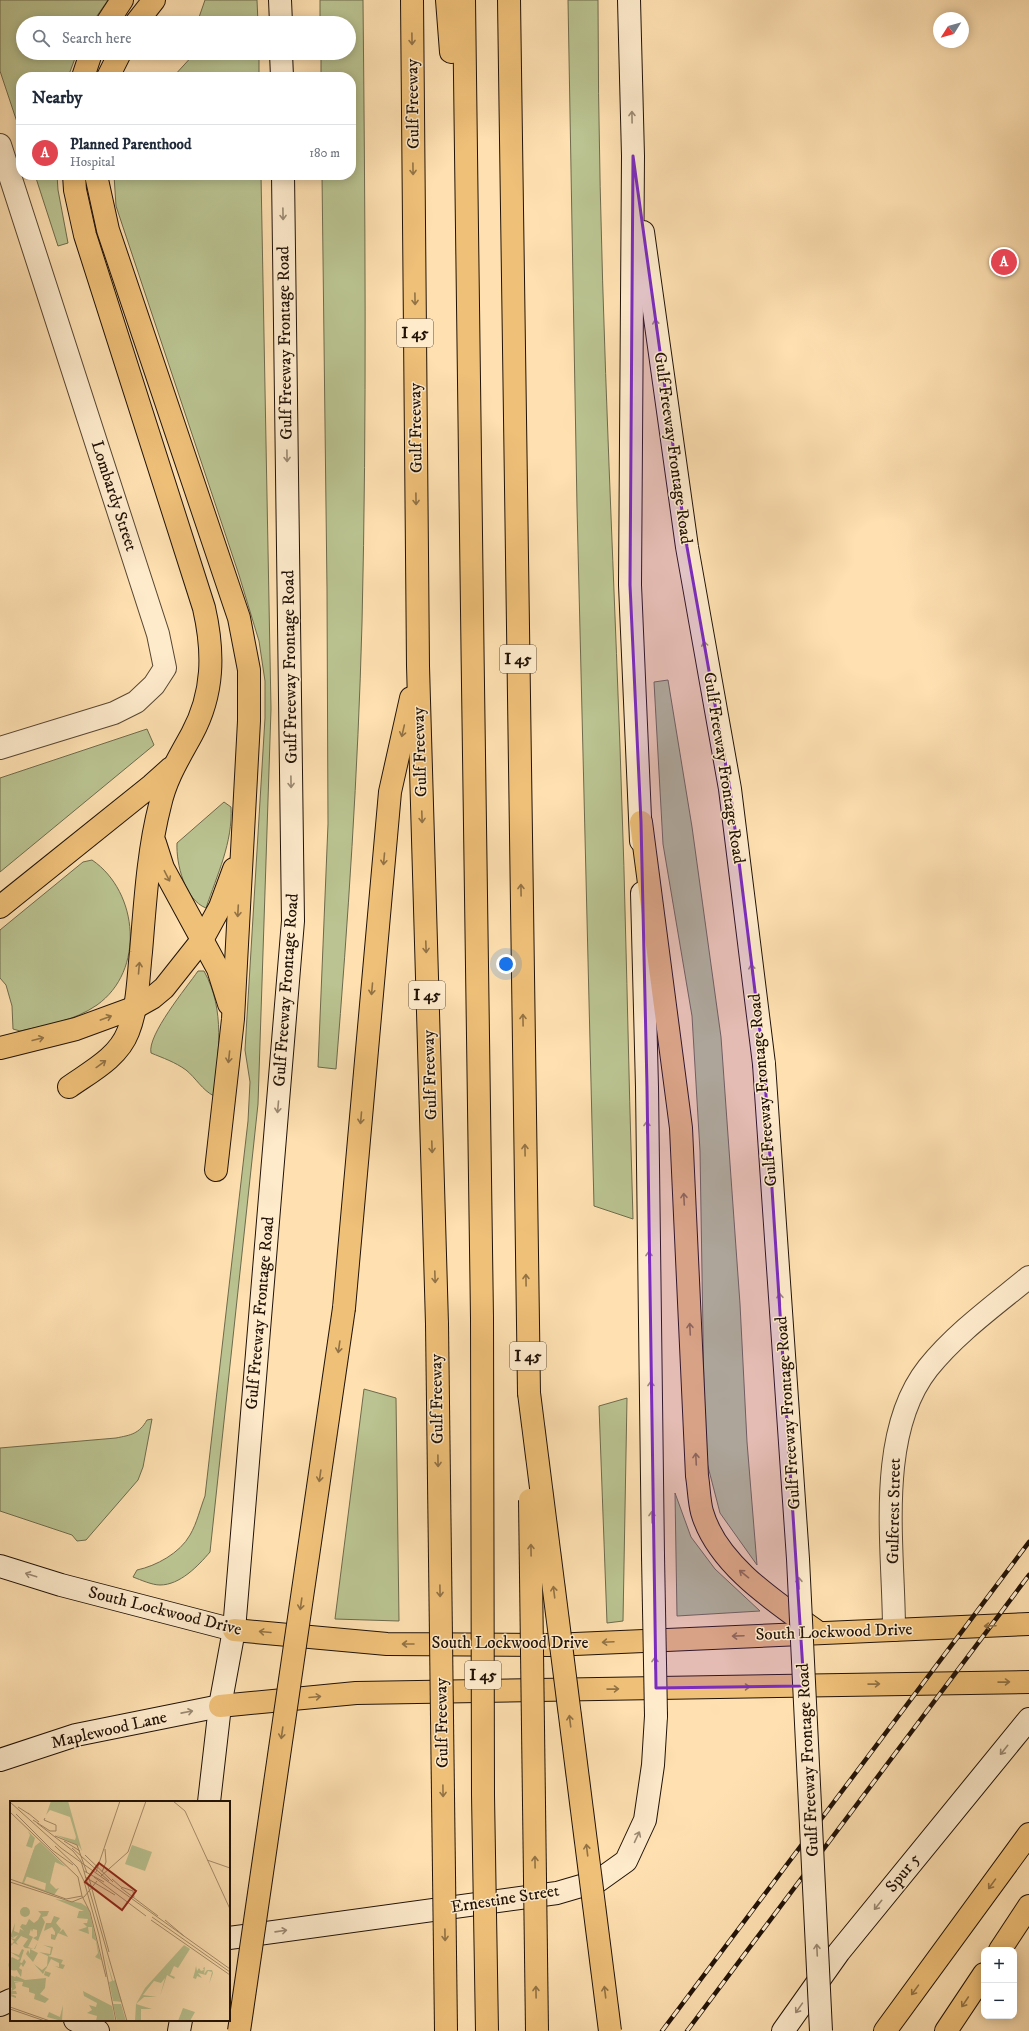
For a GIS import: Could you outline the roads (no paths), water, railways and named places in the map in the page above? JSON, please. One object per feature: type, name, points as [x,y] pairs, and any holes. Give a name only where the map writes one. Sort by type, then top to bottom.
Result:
[{"type":"main road","points":[[112,16],[122,0]]},
{"type":"main road","points":[[141,16],[154,0]]},
{"type":"main road","points":[[280,0],[281,16]]},
{"type":"main road","name":"Gulf Freeway","points":[[412,0],[418,666],[436,1324],[446,2031]]},
{"type":"main road","points":[[447,0],[466,246]]},
{"type":"main road","points":[[464,0],[466,246]]},
{"type":"main road","name":"I 45","points":[[509,0],[537,2031]]},
{"type":"main road","name":"Gulf Freeway Frontage Road","points":[[629,0],[633,156],[630,585],[641,822],[647,1087],[652,1556],[656,1716]]},
{"type":"main road","points":[[85,72],[89,60]]},
{"type":"main road","points":[[110,72],[116,60]]},
{"type":"main road","points":[[281,60],[282,72]]},
{"type":"main road","name":"Lombardy Street","points":[[0,145],[158,634],[165,668],[154,685],[140,698],[114,713],[0,748]]},
{"type":"main road","name":"Gulf Freeway Frontage Road","points":[[633,156],[687,547],[730,789],[764,1064],[798,1559],[821,2031]]},
{"type":"main road","points":[[69,1087],[112,1056],[127,1034],[136,1007],[146,896],[160,805],[173,766],[193,733],[205,702],[211,667],[210,636],[204,608],[85,235],[74,190],[74,180]]},
{"type":"main road","points":[[97,180],[108,230],[239,618],[249,670],[249,721],[234,1018],[216,1170]]},
{"type":"main road","name":"Gulf Freeway Frontage Road","points":[[209,1801],[220,1706],[234,1630],[293,921],[283,180]]},
{"type":"main road","name":"I 45","points":[[466,246],[479,1004],[482,1318],[483,1787],[487,2031]]},
{"type":"main road","points":[[239,2031],[344,1308],[390,792],[418,666]]},
{"type":"main road","points":[[0,907],[146,790],[173,766]]},
{"type":"main road","points":[[641,822],[681,1128],[697,1476],[702,1513],[714,1540],[736,1568],[782,1606],[819,1633]]},
{"type":"main road","points":[[154,840],[163,868],[218,969],[234,1018]]},
{"type":"main road","points":[[0,1048],[76,1029],[136,1007],[152,998],[164,988],[202,940],[220,907],[241,858]]},
{"type":"main road","name":"Gulfcrest Street","points":[[894,1630],[891,1487],[894,1452],[907,1404],[928,1368],[956,1339],[1029,1277]]},
{"type":"main road","points":[[529,1393],[610,2031]]},
{"type":"main road","name":"South Lockwood Drive","points":[[0,1566],[61,1585],[234,1630],[387,1644],[552,1645],[1029,1624]]},
{"type":"main road","points":[[220,1706],[356,1693],[1029,1682]]},
{"type":"main road","name":"Maplewood Lane","points":[[0,1760],[76,1735],[220,1706]]},
{"type":"main road","name":"Ernestine Street","points":[[230,1938],[557,1893],[598,1881],[626,1861],[645,1820],[653,1766],[656,1716]]},
{"type":"main road","name":"Spur 5","points":[[783,2031],[840,1952],[1029,1720]]},
{"type":"main road","points":[[885,2031],[1029,1834]]},
{"type":"main road","points":[[1002,1947],[1029,1906]]},
{"type":"main road","points":[[946,2031],[981,1978]]},
{"type":"main road","points":[[0,2005],[10,2000]]},
{"type":"main road","points":[[77,2021],[98,2031]]},
{"type":"main road","points":[[179,2031],[180,2021]]},
{"type":"railway","points":[[662,2031],[1029,1542]]},
{"type":"railway","points":[[687,2031],[1029,1575]]},
{"type":"place","name":"Planned Parenthood","points":[[1004,262]]}]
